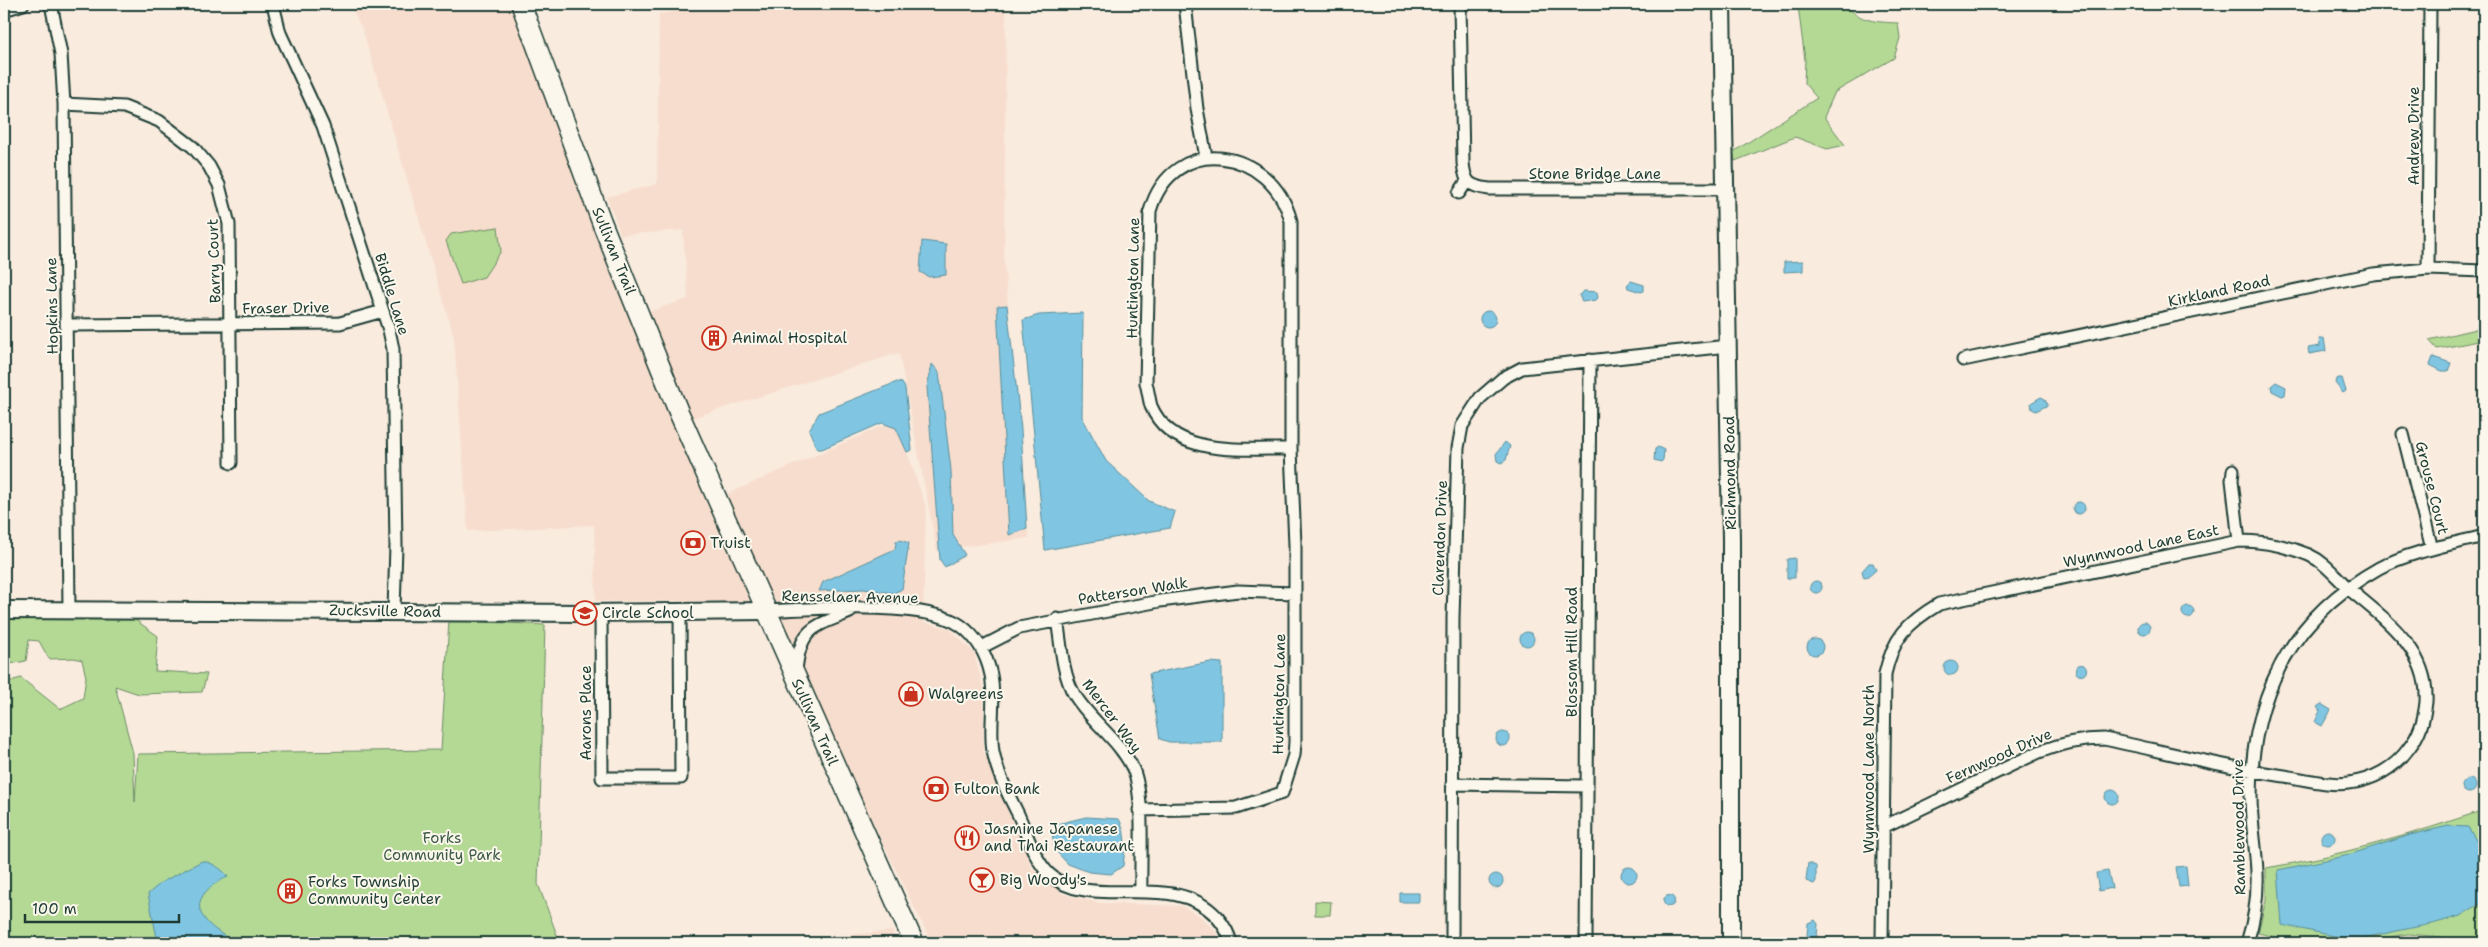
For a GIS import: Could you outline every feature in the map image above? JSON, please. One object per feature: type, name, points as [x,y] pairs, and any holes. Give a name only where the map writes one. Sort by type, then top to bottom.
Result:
[{"type":"main road","name":"Sullivan Trail","points":[[521,4],[605,231],[716,497],[914,943]]},
{"type":"street","points":[[4,10],[23,4]]},
{"type":"street","name":"Hopkins Lane","points":[[51,4],[61,54],[64,104],[68,325],[69,610]]},
{"type":"street","name":"Biddle Lane","points":[[273,4],[280,32],[323,126],[383,311],[393,349],[396,546],[394,610]]},
{"type":"street","points":[[531,4],[532,34]]},
{"type":"street","points":[[1184,4],[1197,109],[1206,157]]},
{"type":"street","points":[[1459,192],[1467,180],[1464,177],[1463,163],[1460,4]]},
{"type":"street","name":"Richmond Road","points":[[1722,4],[1731,547],[1731,943]]},
{"type":"street","name":"Andrew Drive","points":[[2428,269],[2430,4]]},
{"type":"street","name":"Barry Court","points":[[64,104],[106,105],[144,113],[179,135],[209,166],[219,185],[227,210],[231,263],[232,464]]},
{"type":"street","name":"Huntington Lane","points":[[1140,810],[1236,808],[1282,793],[1294,755],[1295,593],[1291,449],[1291,221],[1288,209],[1278,190],[1264,175],[1245,164],[1227,158],[1206,157],[1194,160],[1171,175],[1161,186],[1150,211],[1146,383],[1152,406],[1163,424],[1194,444],[1210,447],[1291,449]]},
{"type":"street","name":"Stone Bridge Lane","points":[[1467,180],[1471,185],[1489,189],[1725,189]]},
{"type":"street","name":"Kirkland Road","points":[[1963,360],[2373,274],[2428,269],[2484,271]]},
{"type":"street","name":"Fraser Drive","points":[[68,325],[340,322],[383,311]]},
{"type":"street","name":"Clarendon Drive","points":[[1452,943],[1453,600],[1458,448],[1462,426],[1469,412],[1490,387],[1522,368],[1728,346]]},
{"type":"street","name":"Blossom Hill Road","points":[[1586,943],[1590,360]]},
{"type":"street","name":"Grouse Court","points":[[2403,434],[2432,549]]},
{"type":"street","points":[[2234,470],[2232,480],[2239,541]]},
{"type":"street","name":"Ramblewood Drive","points":[[2247,943],[2253,926],[2257,874],[2251,810],[2251,771],[2256,732],[2269,686],[2277,670],[2316,616],[2328,603],[2380,568],[2432,549],[2484,536]]},
{"type":"street","name":"Wynnwood Lane East","points":[[1928,610],[1953,600],[2239,541],[2268,542],[2310,555],[2320,561],[2350,589],[2372,606],[2415,654],[2421,666],[2426,690],[2424,715],[2416,738],[2405,754],[2383,772],[2362,781],[2348,783],[2328,782],[2251,771]]},
{"type":"street","name":"Patterson Walk","points":[[982,647],[1019,628],[1057,619],[1216,593],[1238,591],[1295,593]]},
{"type":"street","points":[[796,678],[798,650],[805,636],[819,624],[856,609]]},
{"type":"street","name":"Rensselaer Avenue","points":[[766,611],[856,609],[935,614],[960,624],[982,647],[991,677],[993,752],[1002,780],[1035,853],[1043,866],[1056,880],[1086,891],[1141,891],[1181,896],[1210,910],[1225,927],[1231,943]]},
{"type":"street","name":"Zucksville Road","points":[[4,610],[394,610],[601,613],[766,611]]},
{"type":"street","name":"Wynnwood Lane North","points":[[1882,943],[1885,674],[1891,650],[1898,637],[1914,620],[1928,610]]},
{"type":"street","name":"Aarons Place","points":[[601,613],[602,778],[681,778],[680,612]]},
{"type":"street","name":"Mercer Way","points":[[1057,619],[1069,682],[1075,695],[1133,770],[1140,810],[1141,891]]},
{"type":"street","name":"Fernwood Drive","points":[[1883,827],[2039,752],[2061,744],[2086,739],[2104,739],[2251,771]]},
{"type":"street","points":[[1452,784],[1586,786]]},
{"type":"shaded area","points":[[350,4],[528,4],[543,35],[635,316],[688,299],[683,230],[621,235],[607,197],[657,184],[659,14],[685,10],[685,4],[1006,4],[1004,262],[1029,538],[937,550],[899,353],[679,422],[718,498],[896,420],[926,507],[923,622],[950,629],[974,653],[984,691],[983,750],[1032,868],[1063,894],[1098,903],[1182,906],[1201,917],[1218,934],[1218,943],[932,943],[764,601],[596,601],[594,525],[468,531],[454,337],[363,31]]},
{"type":"shaded area","points":[[892,931],[897,943],[760,943]]},
{"type":"green space","points":[[1808,4],[1846,4],[1862,18],[1898,23],[1900,38],[1894,58],[1835,92],[1824,117],[1845,145],[1827,149],[1795,137],[1735,161],[1733,152],[1817,98],[1804,83],[1805,60],[1798,6]]},
{"type":"green space","points":[[498,227],[501,251],[484,277],[461,284],[446,241],[451,234]]},
{"type":"green space","points":[[2484,327],[2484,340],[2437,349],[2429,340]]},
{"type":"green space","name":"Forks Community Park","points":[[4,617],[134,619],[158,636],[155,671],[207,674],[202,692],[139,694],[115,686],[133,753],[135,802],[138,754],[441,750],[449,620],[545,625],[538,884],[560,943],[4,943],[4,683],[21,678],[60,709],[83,698],[86,677],[82,660],[74,658],[49,659],[39,641],[29,640],[26,661],[4,665]]},
{"type":"green space","points":[[2484,810],[2484,943],[2470,941],[2458,943],[2442,937],[2408,934],[2358,943],[2326,943],[2284,939],[2258,933],[2266,900],[2266,868],[2376,844]]},
{"type":"green space","points":[[1315,901],[1331,902],[1330,915],[1315,915]]},
{"type":"water","points":[[922,241],[946,244],[946,275],[929,277],[920,272]]},
{"type":"water","points":[[1803,261],[1803,271],[1784,272],[1784,262]]},
{"type":"water","points":[[1631,281],[1644,285],[1644,291],[1641,292],[1628,288],[1627,285]]},
{"type":"water","points":[[1584,291],[1597,292],[1598,298],[1582,302],[1579,295]]},
{"type":"water","points":[[1007,305],[1021,429],[1027,529],[1009,535],[997,306]]},
{"type":"water","points":[[1488,311],[1496,319],[1488,327],[1480,319]]},
{"type":"water","points":[[1083,313],[1082,417],[1106,461],[1149,501],[1175,512],[1170,528],[1045,550],[1023,320],[1039,315]]},
{"type":"water","points":[[2324,338],[2326,351],[2309,354],[2308,348],[2320,346],[2319,339]]},
{"type":"water","points":[[2433,357],[2451,363],[2448,371],[2442,371],[2430,365]]},
{"type":"water","points":[[932,364],[939,372],[951,470],[953,535],[965,555],[945,567],[940,560],[927,387]]},
{"type":"water","points":[[2342,378],[2346,391],[2343,393],[2335,383],[2336,379]]},
{"type":"water","points":[[897,382],[902,383],[905,388],[912,450],[907,452],[896,428],[882,423],[822,449],[817,449],[809,430],[819,413]]},
{"type":"water","points":[[2276,382],[2286,387],[2285,395],[2282,396],[2272,391],[2271,386]]},
{"type":"water","points":[[2041,397],[2045,399],[2048,405],[2036,411],[2032,409],[2031,403]]},
{"type":"water","points":[[1505,442],[1510,446],[1506,460],[1501,463],[1497,461],[1496,454]]},
{"type":"water","points":[[1658,447],[1664,450],[1661,462],[1654,460],[1655,449]]},
{"type":"water","points":[[2077,502],[2081,502],[2085,508],[2081,514],[2077,514],[2073,510],[2073,506]]},
{"type":"water","points":[[900,540],[909,543],[902,589],[894,593],[863,589],[819,591],[823,582],[895,549],[896,542]]},
{"type":"water","points":[[1795,558],[1795,578],[1787,578],[1787,559]]},
{"type":"water","points":[[1869,563],[1873,563],[1876,570],[1864,578],[1862,571]]},
{"type":"water","points":[[1814,581],[1818,581],[1822,587],[1818,593],[1814,593],[1810,589],[1810,585]]},
{"type":"water","points":[[2188,606],[2194,612],[2188,618],[2182,612]]},
{"type":"water","points":[[2146,622],[2149,623],[2149,633],[2142,634],[2139,633],[2138,626],[2139,623]]},
{"type":"water","points":[[1524,632],[1530,632],[1534,639],[1530,646],[1524,646],[1520,642],[1520,636]]},
{"type":"water","points":[[1812,639],[1818,639],[1823,644],[1821,653],[1812,655],[1807,650],[1807,644]]},
{"type":"water","points":[[1951,661],[1956,663],[1958,668],[1956,673],[1951,675],[1946,673],[1944,668],[1946,663]]},
{"type":"water","points":[[1210,662],[1222,663],[1222,742],[1169,742],[1160,739],[1149,674]]},
{"type":"water","points":[[2081,664],[2087,670],[2081,676],[2075,670]]},
{"type":"water","points":[[2321,704],[2331,710],[2322,726],[2315,722],[2320,711],[2317,707]]},
{"type":"water","points":[[1503,732],[1508,734],[1510,739],[1508,744],[1503,746],[1498,744],[1496,739],[1498,734]]},
{"type":"water","points":[[2466,779],[2472,779],[2476,786],[2472,793],[2466,793],[2462,789],[2462,783]]},
{"type":"water","points":[[2109,790],[2115,790],[2119,797],[2115,804],[2109,804],[2105,800],[2105,794]]},
{"type":"water","points":[[1086,817],[1119,819],[1122,824],[1125,842],[1123,866],[1111,874],[1089,872],[1068,864],[1055,850],[1052,833],[1057,824]]},
{"type":"water","points":[[2448,826],[2468,827],[2483,852],[2483,902],[2460,916],[2436,923],[2353,940],[2282,925],[2278,870],[2345,856],[2410,835]]},
{"type":"water","points":[[2325,831],[2331,831],[2335,838],[2331,845],[2325,845],[2321,841],[2321,835]]},
{"type":"water","points":[[202,861],[217,866],[228,877],[216,883],[205,893],[201,899],[200,911],[211,926],[235,943],[158,943],[148,894],[162,882]]},
{"type":"water","points":[[1808,863],[1816,866],[1816,881],[1814,884],[1806,881]]},
{"type":"water","points":[[2186,866],[2188,886],[2179,887],[2176,867]]},
{"type":"water","points":[[1629,867],[1637,875],[1629,883],[1621,875]]},
{"type":"water","points":[[2108,871],[2112,888],[2099,891],[2096,873]]},
{"type":"water","points":[[1493,874],[1499,874],[1503,881],[1499,888],[1493,888],[1489,884],[1489,878]]},
{"type":"water","points":[[1400,893],[1419,893],[1419,902],[1400,902]]},
{"type":"water","points":[[1669,895],[1675,901],[1669,907],[1663,901]]},
{"type":"water","points":[[1815,920],[1818,924],[1817,936],[1810,939],[1807,935],[1808,923]]},
{"type":"place","name":"Animal Hospital","points":[[714,338]]},
{"type":"place","name":"Truist","points":[[693,543]]},
{"type":"place","name":"Circle School","points":[[585,613]]},
{"type":"place","name":"Walgreens","points":[[911,694]]},
{"type":"place","name":"Fulton Bank","points":[[936,789]]},
{"type":"place","name":"Jasmine Japanese and Thai Restaurant","points":[[967,838]]},
{"type":"place","name":"Big Woody's","points":[[982,880]]},
{"type":"place","name":"Forks Township Community Center","points":[[290,891]]}]
